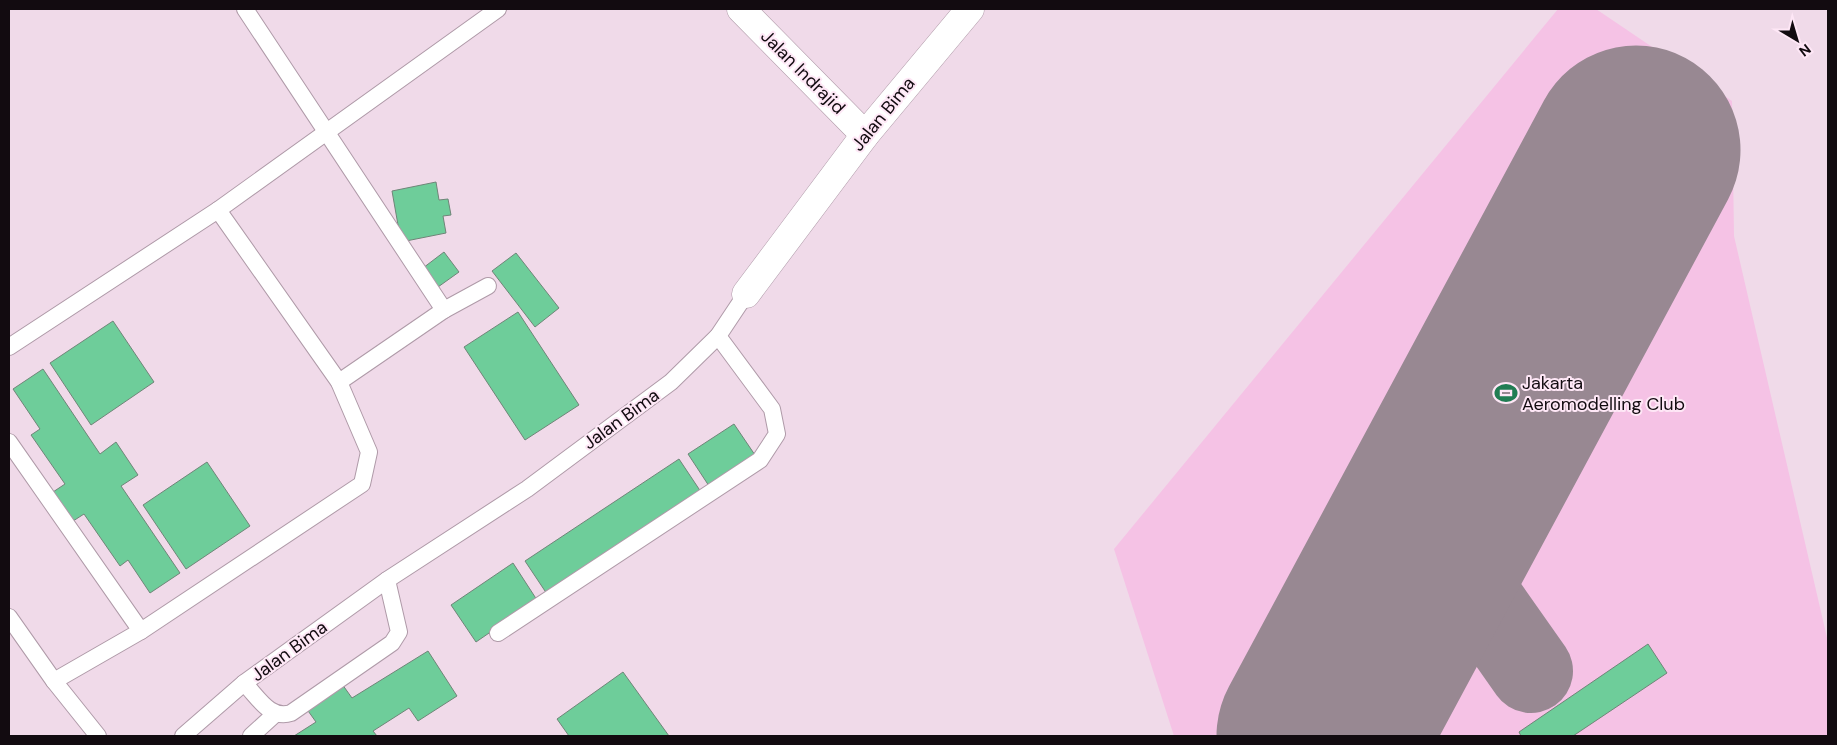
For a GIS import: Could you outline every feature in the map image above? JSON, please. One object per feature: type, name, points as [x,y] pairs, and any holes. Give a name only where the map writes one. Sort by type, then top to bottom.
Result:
[{"type":"street","name":"Jalan Indrajid","points":[[740,9],[865,135]]},
{"type":"street","name":"Jalan Bima","points":[[746,294],[865,135],[970,9]]},
{"type":"lane","points":[[245,9],[324,132],[444,310]]},
{"type":"lane","points":[[9,347],[218,210],[324,132],[498,9]]},
{"type":"lane","points":[[54,681],[141,631],[362,484],[369,452],[339,382],[218,210]]},
{"type":"lane","points":[[339,382],[444,310],[488,286]]},
{"type":"lane","name":"Jalan Bima","points":[[183,736],[244,683],[387,580],[526,489],[672,382],[718,336],[746,294]]},
{"type":"lane","points":[[498,633],[760,460],[778,434],[772,409],[718,336]]},
{"type":"lane","points":[[9,442],[141,631]]},
{"type":"lane","points":[[244,683],[274,715],[283,716],[291,713],[392,643],[399,632],[387,580]]},
{"type":"lane","points":[[9,617],[54,681],[98,736]]},
{"type":"lane","points":[[251,736],[274,715]]},
{"type":"shaded area","name":"Jakarta Aeromodelling Club","points":[[1558,9],[1596,9],[1732,101],[1734,236],[1828,642],[1828,736],[1174,736],[1114,549]]},
{"type":"building","points":[[436,182],[439,200],[448,199],[451,215],[443,216],[446,233],[401,242],[392,191]]},
{"type":"building","points":[[444,252],[459,272],[438,287],[423,268]]},
{"type":"building","points":[[516,253],[559,308],[535,327],[492,271]]},
{"type":"building","points":[[518,312],[579,405],[525,440],[464,347]]},
{"type":"building","points":[[113,321],[154,382],[91,425],[50,363]]},
{"type":"building","points":[[43,369],[100,454],[116,442],[138,475],[121,486],[180,573],[150,593],[128,560],[120,566],[84,514],[70,523],[50,494],[65,484],[31,435],[40,429],[13,389]]},
{"type":"building","points":[[734,424],[755,455],[709,486],[688,454]]},
{"type":"building","points":[[679,459],[701,492],[547,594],[525,561]]},
{"type":"building","points":[[207,462],[250,526],[186,569],[143,505]]},
{"type":"building","points":[[513,563],[537,600],[476,642],[451,605]]},
{"type":"building","points":[[1648,644],[1667,673],[1573,736],[1521,736],[1519,732]]},
{"type":"building","points":[[428,651],[457,696],[418,721],[409,708],[373,731],[377,736],[294,736],[316,722],[306,708],[342,684],[352,698]]},
{"type":"building","points":[[623,672],[669,736],[569,736],[557,719]]},
{"type":"taxiway","points":[[1432,530],[1531,671]]},
{"type":"runway","points":[[1321,736],[1636,150]]},
{"type":"place","name":"Jakarta Aeromodelling Club","points":[[1506,393]]}]
